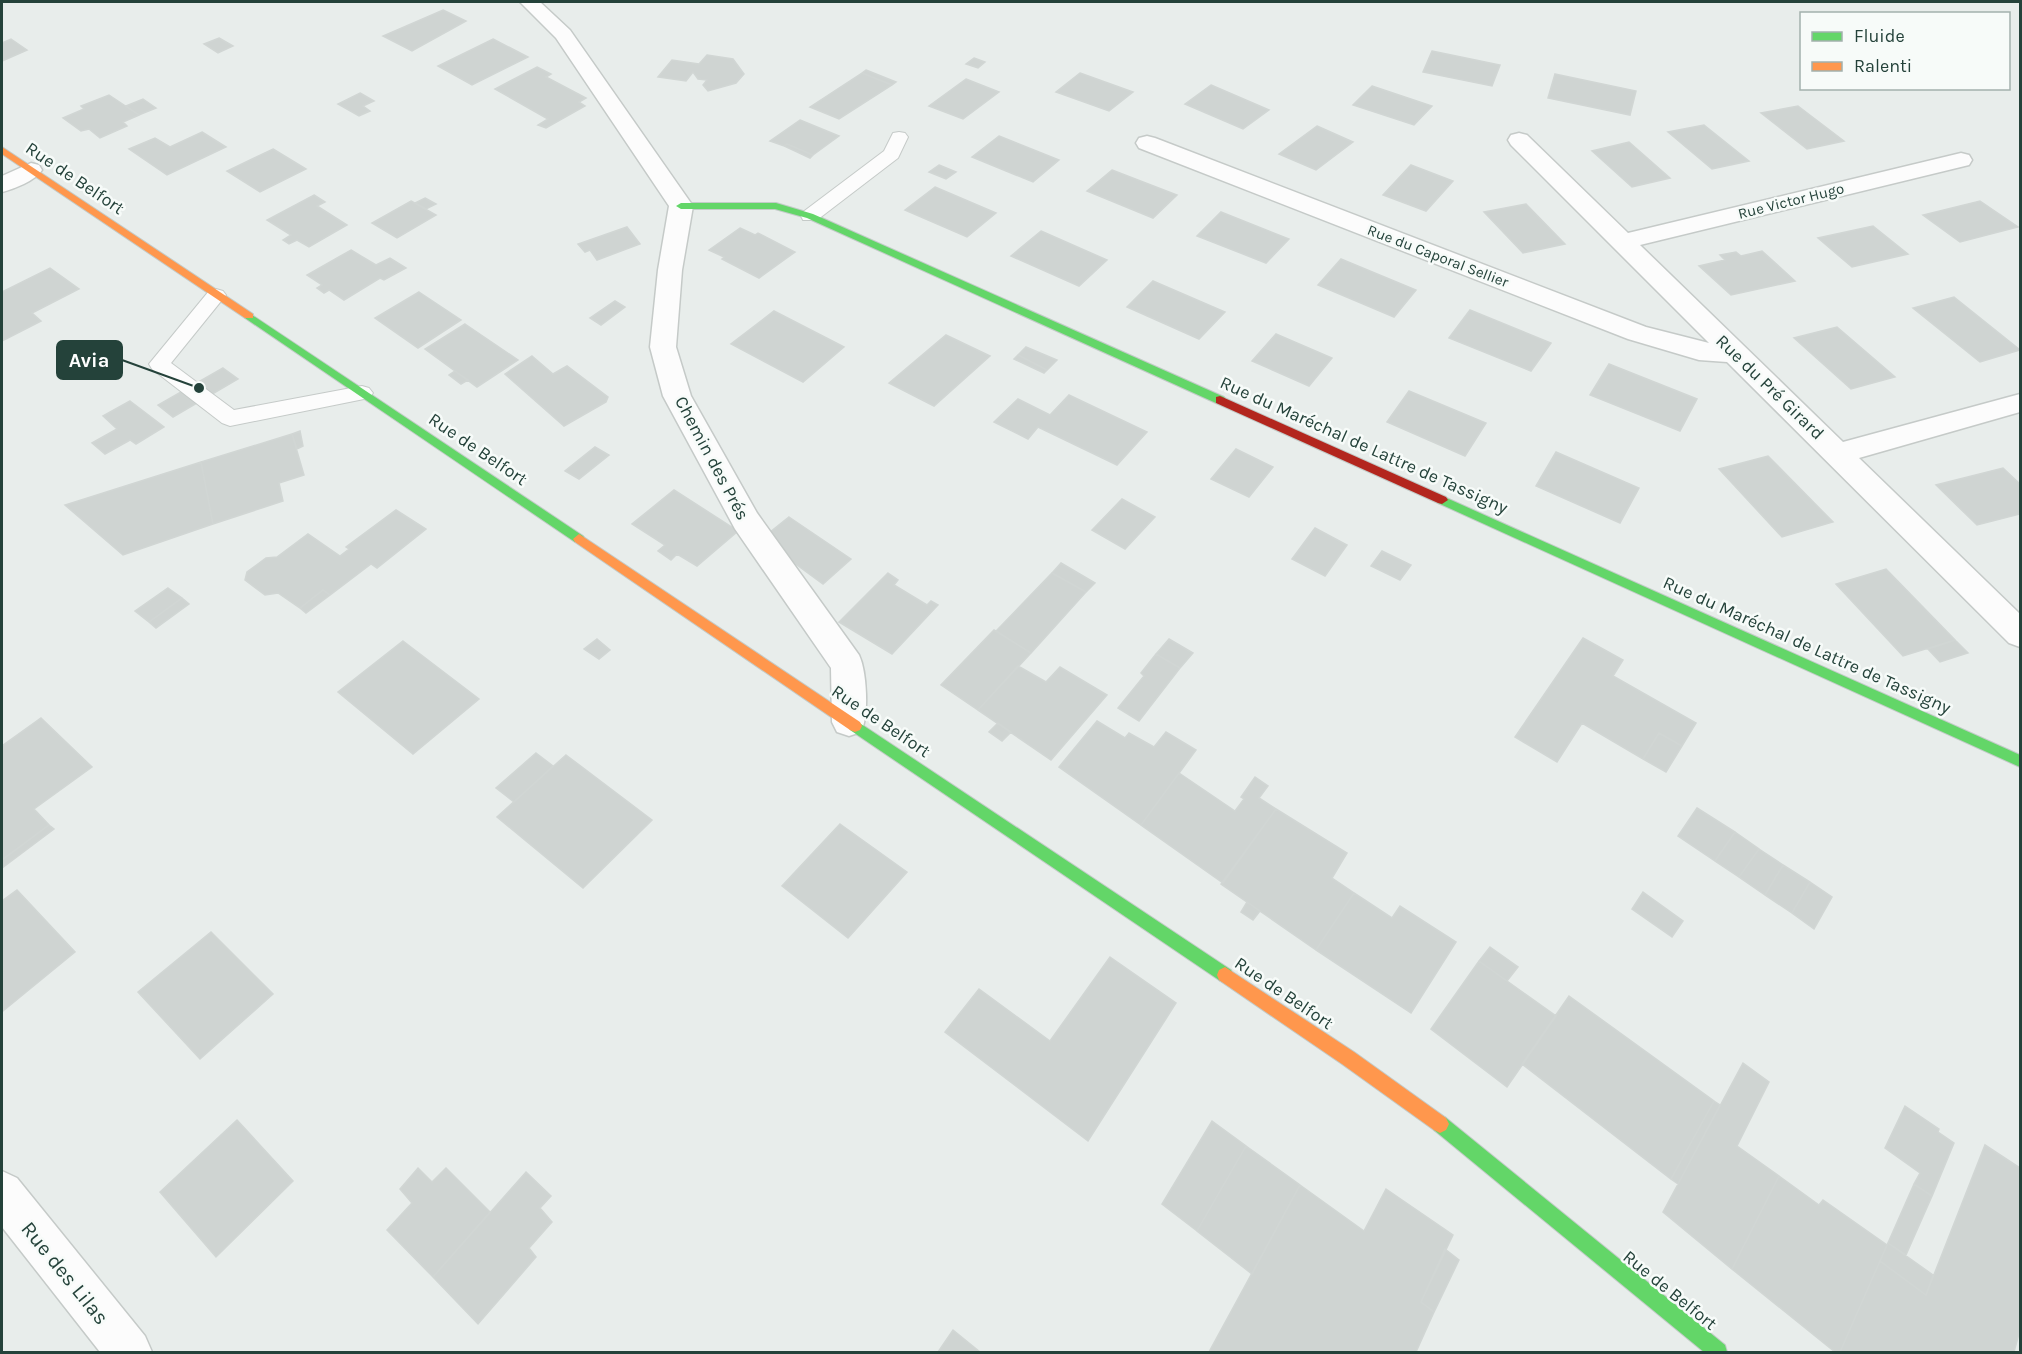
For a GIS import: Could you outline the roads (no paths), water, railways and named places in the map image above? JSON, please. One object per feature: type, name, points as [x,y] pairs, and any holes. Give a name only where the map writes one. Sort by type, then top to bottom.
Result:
[{"type":"main road","name":"Rue de Belfort","points":[[2,150],[1348,1058],[1441,1125],[1718,1353]]},
{"type":"main road","name":"Rue du Maréchal de Lattre de Tassigny","points":[[681,206],[776,206],[810,216],[2020,761]]},
{"type":"street","points":[[529,2],[563,34],[681,206]]},
{"type":"street","name":"Rue du Pré Girard","points":[[1519,140],[1734,353],[1839,453],[2020,634]]},
{"type":"street","name":"Rue du Caporal Sellier","points":[[1147,142],[1637,333],[1699,351],[1734,353]]},
{"type":"street","name":"Rue Victor Hugo","points":[[1621,242],[1961,160]]},
{"type":"street","points":[[2,185],[31,170]]},
{"type":"street","name":"Chemin des Prés","points":[[681,206],[670,270],[663,347],[677,396],[746,521],[847,665],[849,722]]},
{"type":"street","points":[[1839,453],[2020,403]]},
{"type":"street","name":"Rue des Lilas","points":[[2,1193],[129,1353]]},
{"type":"lane","points":[[810,216],[892,154],[899,137]]},
{"type":"lane","points":[[216,295],[159,364],[230,418],[362,393]]},
{"type":"place","name":"Avia","points":[[199,388]]}]
